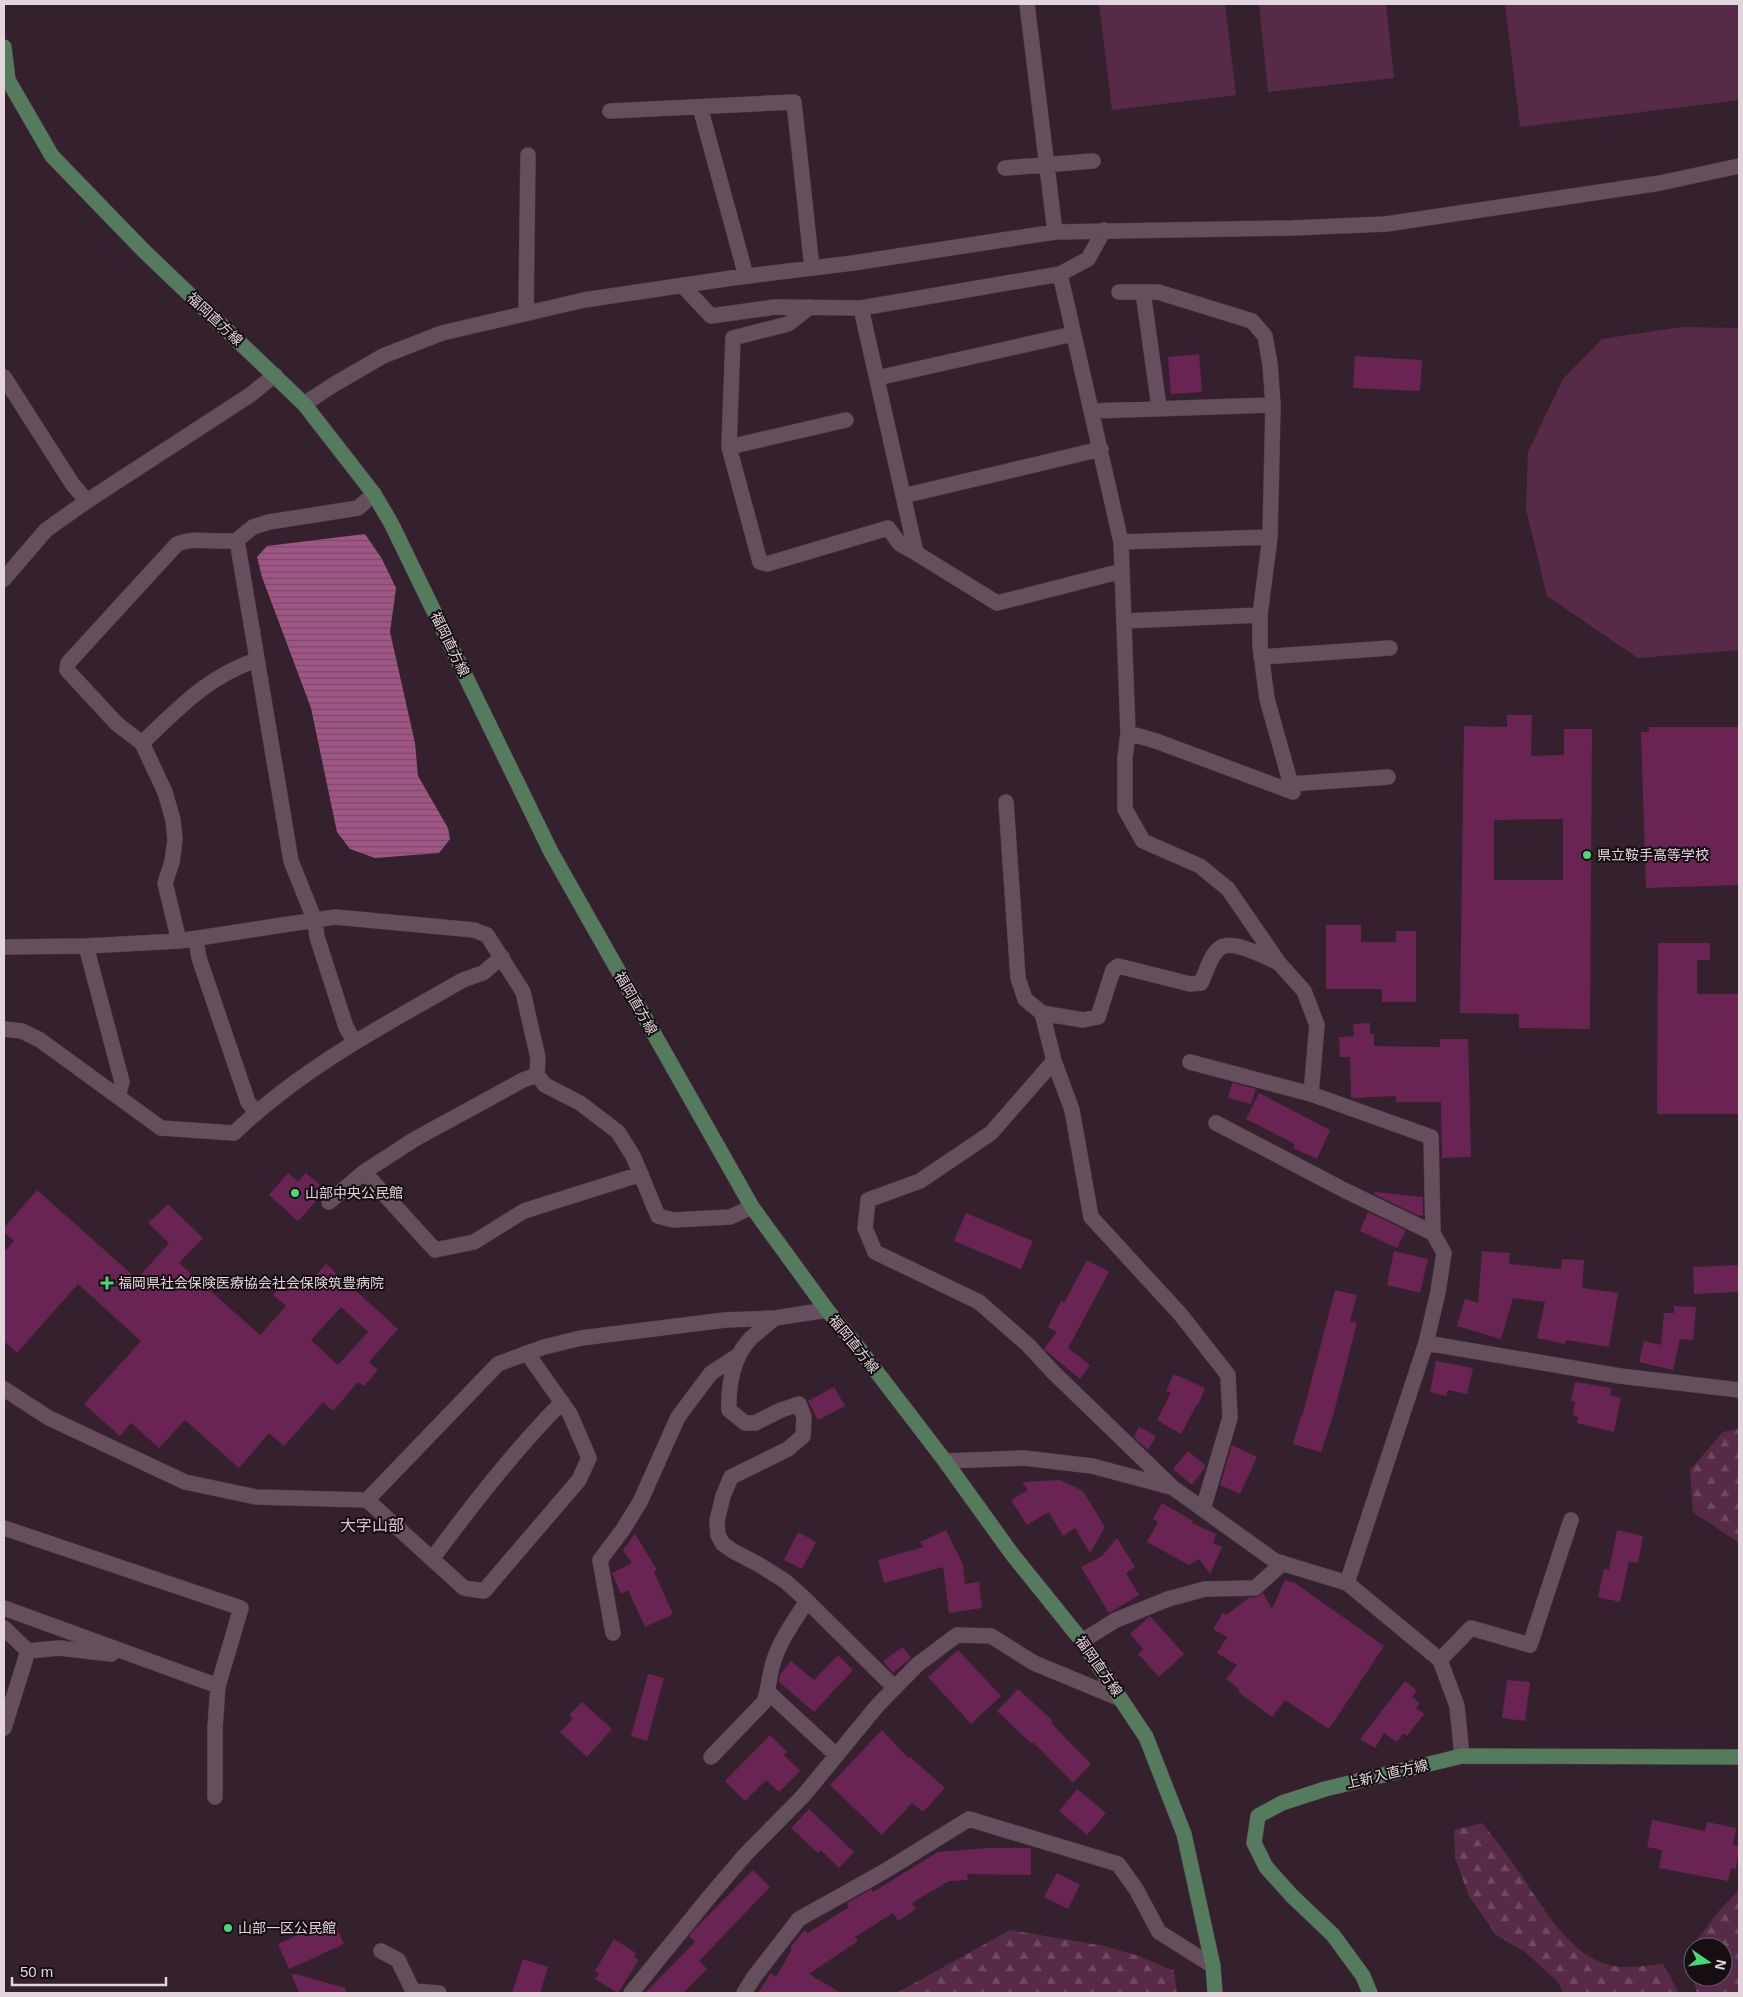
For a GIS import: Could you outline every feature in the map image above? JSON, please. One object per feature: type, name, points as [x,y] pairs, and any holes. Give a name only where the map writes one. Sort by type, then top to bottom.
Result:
[{"type":"main road","name":"福岡直方線","points":[[4,47],[8,80],[52,156],[143,250],[304,404],[374,494],[391,523],[551,852],[752,1207],[827,1310],[945,1461],[1012,1554],[1082,1642],[1146,1737],[1184,1834],[1213,1966],[1215,1993]]},
{"type":"main road","name":"上新入直方線","points":[[1370,1993],[1363,1976],[1333,1935],[1292,1896],[1266,1867],[1254,1843],[1258,1816],[1282,1803],[1325,1788],[1462,1756],[1739,1757]]},
{"type":"street","points":[[1027,4],[1055,232]]},
{"type":"street","points":[[610,111],[794,102],[812,268]]},
{"type":"street","points":[[700,107],[746,276]]},
{"type":"street","points":[[526,312],[528,155]]},
{"type":"street","points":[[1005,168],[1093,161]]},
{"type":"street","points":[[304,404],[383,356],[442,333],[584,300],[1055,232],[1292,228],[1386,224],[1660,183],[1739,166]]},
{"type":"street","points":[[682,285],[711,316],[774,307],[861,308],[1060,274],[1088,259],[1104,230]]},
{"type":"street","points":[[1060,274],[1121,542],[1128,733],[1125,758],[1125,809],[1143,841],[1200,866],[1228,890],[1279,962],[1304,991],[1316,1025],[1311,1094]]},
{"type":"street","points":[[1119,292],[1158,292],[1252,321],[1265,336],[1270,364],[1273,405],[1270,537],[1260,615],[1261,657],[1267,698],[1293,792],[1156,741],[1128,733]]},
{"type":"street","points":[[1143,292],[1159,407]]},
{"type":"street","points":[[810,307],[788,324],[733,338],[729,447],[760,562],[767,564],[888,528],[900,544],[997,603],[1122,571]]},
{"type":"street","points":[[861,308],[916,553]]},
{"type":"street","points":[[877,378],[1073,334]]},
{"type":"street","points":[[4,578],[46,530],[250,394],[275,375]]},
{"type":"street","points":[[4,377],[73,485],[87,501]]},
{"type":"street","points":[[1092,411],[1159,407],[1273,405]]},
{"type":"street","points":[[729,447],[846,420]]},
{"type":"street","points":[[903,496],[1101,449]]},
{"type":"street","points":[[179,941],[165,882],[172,862],[175,840],[173,820],[165,792],[142,743],[117,724],[67,670],[68,663],[177,544],[184,540],[225,542],[237,540],[253,527],[269,522],[358,508],[374,494]]},
{"type":"street","points":[[1121,542],[1270,537]]},
{"type":"street","points":[[237,540],[291,861],[315,921],[317,937],[346,1027],[354,1041]]},
{"type":"street","points":[[1124,621],[1260,615]]},
{"type":"street","points":[[1261,657],[1390,648]]},
{"type":"street","points":[[142,743],[211,681],[234,668],[256,660]]},
{"type":"street","points":[[1290,784],[1388,777]]},
{"type":"street","points":[[1006,802],[1018,978],[1025,999],[1042,1012],[1083,1020],[1098,1017],[1113,970],[1118,966],[1190,984],[1201,983],[1220,948],[1232,944],[1279,962]]},
{"type":"street","points":[[4,947],[86,946],[196,940],[335,918],[474,930],[487,935],[523,992],[538,1058],[537,1075],[546,1085],[580,1103],[618,1132],[633,1156],[658,1216],[673,1220],[730,1217],[752,1207]]},
{"type":"street","points":[[196,940],[199,958],[248,1102],[256,1112]]},
{"type":"street","points":[[86,946],[122,1082],[118,1096]]},
{"type":"street","points":[[4,1029],[22,1032],[40,1040],[161,1128],[234,1133],[256,1112],[330,1056],[463,980],[483,973],[502,957]]},
{"type":"street","points":[[1042,1012],[1054,1061],[1072,1110],[1091,1217],[1181,1315],[1228,1375],[1230,1418],[1203,1509]]},
{"type":"street","points":[[1054,1061],[991,1132],[920,1181],[868,1200],[865,1228],[875,1252],[979,1302],[1028,1345],[1053,1372],[1172,1487],[1275,1561],[1347,1583],[1440,1660],[1457,1706],[1462,1756]]},
{"type":"street","points":[[1190,1062],[1311,1094],[1431,1137],[1434,1233],[1444,1253],[1438,1292],[1426,1343],[1347,1583]]},
{"type":"street","points":[[329,1202],[364,1172],[415,1139],[523,1080],[537,1075]]},
{"type":"street","points":[[1216,1123],[1344,1190],[1434,1233]]},
{"type":"street","points":[[364,1172],[435,1250],[474,1242],[524,1210],[640,1174]]},
{"type":"street","points":[[367,1500],[498,1364],[544,1347],[581,1338],[725,1320],[775,1318],[827,1310]]},
{"type":"street","points":[[775,1318],[750,1339],[737,1359],[728,1394],[729,1410],[745,1423],[756,1423],[781,1410],[799,1404],[804,1417],[803,1436],[788,1449],[732,1477],[723,1496],[718,1521],[718,1535],[723,1544],[785,1581],[895,1688]]},
{"type":"street","points":[[1426,1343],[1620,1376],[1739,1390]]},
{"type":"street","points":[[4,1389],[49,1418],[185,1482],[256,1497],[367,1500],[464,1588],[484,1591],[579,1480],[588,1458],[570,1414],[527,1353]]},
{"type":"street","points":[[613,1632],[600,1560],[622,1531],[640,1502],[678,1417],[711,1374],[740,1355]]},
{"type":"street","points":[[432,1559],[469,1509],[525,1440],[562,1402]]},
{"type":"street","points":[[945,1461],[1024,1458],[1092,1466],[1172,1487]]},
{"type":"street","points":[[1440,1660],[1471,1628],[1530,1645],[1571,1520]]},
{"type":"street","points":[[4,1528],[241,1608],[218,1686],[215,1728],[215,1797]]},
{"type":"street","points":[[1082,1642],[1116,1620],[1168,1599],[1205,1589],[1255,1588],[1283,1563]]},
{"type":"street","points":[[711,1757],[764,1702],[768,1692],[773,1662],[782,1640],[807,1601]]},
{"type":"street","points":[[4,1608],[218,1686]]},
{"type":"street","points":[[4,1628],[28,1651],[59,1648],[96,1651],[147,1660]]},
{"type":"street","points":[[631,1993],[744,1856],[804,1794],[877,1706],[917,1665],[957,1635],[991,1636],[1034,1662],[1121,1699]]},
{"type":"street","points":[[4,1728],[28,1651]]},
{"type":"street","points":[[768,1692],[836,1755]]},
{"type":"street","points":[[744,1993],[754,1977],[799,1919],[969,1820],[1118,1864],[1136,1889],[1159,1932],[1213,1966]]},
{"type":"street","points":[[381,1951],[398,1960],[413,1991],[439,1993]]},
{"type":"green space","points":[[1099,4],[1225,4],[1236,95],[1112,110]]},
{"type":"green space","points":[[1259,4],[1386,4],[1394,78],[1268,92]]},
{"type":"green space","points":[[1505,4],[1739,4],[1739,100],[1520,127]]},
{"type":"green space","points":[[1681,327],[1739,328],[1739,650],[1638,658],[1547,596],[1526,509],[1528,452],[1563,379],[1602,339]]},
{"type":"green space","points":[[1739,1429],[1739,1543],[1693,1512],[1690,1470],[1723,1432]]},
{"type":"green space","points":[[1482,1823],[1513,1863],[1548,1915],[1572,1943],[1587,1955],[1603,1963],[1620,1967],[1663,1964],[1679,1993],[1563,1993],[1558,1982],[1525,1952],[1496,1935],[1469,1896],[1455,1858],[1454,1830]]},
{"type":"green space","points":[[1739,1890],[1739,1993],[1697,1993],[1696,1987],[1733,1987],[1733,1937],[1699,1937],[1719,1911]]},
{"type":"green space","points":[[1010,1930],[1104,1946],[1139,1956],[1174,1971],[1177,1993],[897,1993]]},
{"type":"shaded area","points":[[365,534],[382,559],[396,588],[390,632],[415,743],[418,776],[448,828],[450,839],[439,853],[375,858],[350,849],[337,832],[311,708],[262,577],[257,557],[267,546]]},
{"type":"building","points":[[1199,354],[1202,392],[1171,394],[1168,357]]},
{"type":"building","points":[[1355,356],[1422,360],[1420,391],[1353,388]]},
{"type":"building","points":[[1507,715],[1532,715],[1531,756],[1564,755],[1564,729],[1592,729],[1590,1029],[1519,1028],[1519,1014],[1460,1013],[1464,726],[1507,727]],"holes":[[[1563,819],[1563,880],[1494,880],[1494,820]]]},
{"type":"building","points":[[1649,727],[1739,727],[1739,885],[1646,888],[1641,732],[1649,732]]},
{"type":"building","points":[[1326,925],[1361,925],[1361,942],[1396,942],[1396,931],[1416,931],[1416,1002],[1382,1002],[1382,989],[1326,989]]},
{"type":"building","points":[[1658,943],[1710,943],[1710,960],[1697,960],[1697,994],[1739,994],[1739,1114],[1657,1114]]},
{"type":"building","points":[[1370,1023],[1370,1034],[1374,1034],[1374,1046],[1440,1047],[1440,1039],[1468,1039],[1471,1157],[1442,1158],[1441,1102],[1396,1102],[1396,1096],[1351,1098],[1350,1057],[1340,1057],[1339,1037],[1354,1036],[1353,1024]]},
{"type":"building","points":[[1232,1083],[1256,1089],[1251,1104],[1228,1098]]},
{"type":"building","points":[[1259,1093],[1330,1130],[1317,1159],[1293,1148],[1295,1144],[1246,1119]]},
{"type":"building","points":[[288,1173],[298,1182],[306,1173],[326,1190],[298,1221],[269,1195]]},
{"type":"building","points":[[37,1190],[137,1279],[169,1243],[148,1223],[168,1204],[203,1238],[179,1263],[260,1335],[286,1306],[273,1295],[292,1274],[306,1286],[326,1264],[398,1329],[369,1362],[378,1370],[364,1386],[358,1382],[333,1411],[323,1402],[284,1446],[269,1433],[239,1468],[185,1420],[159,1448],[131,1423],[120,1436],[84,1404],[141,1341],[78,1284],[17,1353],[4,1341],[4,1252],[14,1241],[4,1232],[4,1228]],"holes":[[[341,1307],[368,1332],[338,1365],[311,1340]]]},
{"type":"building","points":[[1375,1192],[1423,1197],[1423,1216],[1417,1215],[1374,1194]]},
{"type":"building","points":[[1368,1212],[1406,1230],[1397,1248],[1360,1231]]},
{"type":"building","points":[[966,1213],[1033,1241],[1021,1269],[954,1241]]},
{"type":"building","points":[[1394,1251],[1428,1259],[1420,1293],[1387,1285]]},
{"type":"building","points":[[1482,1251],[1510,1253],[1509,1264],[1561,1269],[1562,1259],[1584,1260],[1582,1288],[1618,1293],[1609,1347],[1566,1340],[1565,1344],[1537,1338],[1545,1302],[1513,1298],[1501,1339],[1457,1326],[1465,1299],[1478,1303]]},
{"type":"building","points":[[1087,1260],[1109,1272],[1068,1348],[1090,1365],[1080,1379],[1044,1349],[1057,1332],[1048,1327],[1061,1301],[1064,1303]]},
{"type":"building","points":[[1739,1265],[1739,1292],[1694,1294],[1693,1267]]},
{"type":"building","points":[[1335,1290],[1357,1295],[1350,1321],[1357,1323],[1333,1416],[1321,1452],[1293,1444],[1302,1417]]},
{"type":"building","points":[[1674,1306],[1696,1307],[1693,1340],[1680,1339],[1673,1370],[1639,1362],[1644,1341],[1661,1345],[1664,1313],[1674,1313]]},
{"type":"building","points":[[1436,1361],[1473,1368],[1467,1394],[1448,1390],[1446,1396],[1430,1392]]},
{"type":"building","points":[[1174,1374],[1205,1388],[1198,1405],[1181,1434],[1157,1420],[1171,1393],[1166,1391]]},
{"type":"building","points":[[1575,1382],[1611,1388],[1610,1395],[1621,1398],[1614,1432],[1577,1423],[1578,1417],[1573,1416],[1575,1402],[1571,1401]]},
{"type":"building","points":[[834,1387],[845,1406],[818,1420],[808,1401]]},
{"type":"building","points":[[1139,1427],[1156,1436],[1148,1450],[1134,1437]]},
{"type":"building","points":[[1232,1445],[1257,1457],[1240,1494],[1220,1485]]},
{"type":"building","points":[[1188,1451],[1206,1466],[1192,1485],[1173,1469]]},
{"type":"building","points":[[1060,1480],[1083,1491],[1105,1527],[1090,1553],[1075,1528],[1063,1536],[1049,1512],[1027,1525],[1011,1500],[1028,1490],[1022,1482]]},
{"type":"building","points":[[1162,1503],[1193,1521],[1192,1523],[1216,1534],[1213,1543],[1222,1547],[1210,1574],[1199,1559],[1189,1565],[1147,1542],[1158,1522],[1153,1519]]},
{"type":"building","points":[[946,1530],[963,1565],[965,1584],[979,1582],[982,1608],[949,1613],[943,1567],[884,1583],[878,1560],[923,1547],[920,1542]]},
{"type":"building","points":[[1617,1530],[1643,1536],[1638,1563],[1629,1562],[1620,1602],[1598,1597],[1604,1569],[1609,1570]]},
{"type":"building","points":[[798,1532],[816,1542],[802,1569],[784,1560]]},
{"type":"building","points":[[635,1534],[657,1570],[654,1572],[673,1614],[645,1627],[628,1590],[621,1594],[612,1573],[632,1563],[623,1550]]},
{"type":"building","points":[[1117,1538],[1135,1567],[1126,1573],[1139,1595],[1109,1613],[1081,1567],[1102,1556]]},
{"type":"building","points":[[1285,1580],[1295,1583],[1384,1646],[1329,1729],[1285,1700],[1272,1717],[1238,1692],[1240,1690],[1226,1679],[1237,1665],[1217,1653],[1227,1637],[1213,1629],[1223,1613],[1226,1615],[1250,1597],[1256,1597],[1263,1593],[1272,1609]]},
{"type":"building","points":[[1150,1616],[1184,1654],[1159,1677],[1138,1654],[1143,1649],[1130,1634]]},
{"type":"building","points":[[903,1647],[911,1658],[893,1673],[883,1661]]},
{"type":"building","points":[[958,1650],[1001,1696],[971,1724],[928,1677]]},
{"type":"building","points":[[838,1655],[853,1670],[814,1712],[779,1682],[780,1675],[791,1661],[814,1680]]},
{"type":"building","points":[[648,1674],[664,1678],[647,1741],[631,1736]]},
{"type":"building","points":[[1507,1680],[1530,1682],[1525,1721],[1502,1718]]},
{"type":"building","points":[[1405,1681],[1417,1691],[1412,1697],[1420,1703],[1416,1708],[1424,1714],[1407,1736],[1404,1733],[1397,1742],[1384,1733],[1375,1748],[1360,1739]]},
{"type":"building","points":[[1018,1689],[1053,1721],[1051,1723],[1091,1764],[1073,1783],[1033,1742],[1032,1744],[997,1711]]},
{"type":"building","points":[[582,1702],[612,1729],[587,1757],[560,1732],[573,1718],[569,1715]]},
{"type":"building","points":[[882,1730],[908,1758],[910,1757],[945,1788],[923,1812],[912,1803],[882,1835],[830,1785]]},
{"type":"building","points":[[770,1735],[787,1752],[784,1755],[800,1771],[779,1792],[766,1780],[745,1801],[725,1781]]},
{"type":"building","points":[[1077,1789],[1106,1813],[1087,1835],[1059,1811]]},
{"type":"building","points":[[809,1809],[854,1852],[839,1868],[821,1850],[818,1853],[791,1828]]},
{"type":"building","points":[[1652,1820],[1705,1831],[1707,1822],[1736,1828],[1733,1845],[1739,1846],[1736,1869],[1731,1868],[1728,1881],[1659,1868],[1662,1850],[1647,1847]]},
{"type":"building","points":[[988,1848],[1031,1848],[1031,1875],[967,1874],[968,1880],[949,1881],[912,1903],[916,1909],[898,1921],[893,1913],[855,1937],[858,1941],[809,1974],[841,1993],[758,1993],[771,1973],[776,1977],[792,1949],[790,1948],[804,1930],[808,1933],[849,1907],[847,1903],[871,1889],[873,1892],[938,1852]]},
{"type":"building","points":[[753,1870],[770,1887],[699,1961],[707,1969],[683,1993],[645,1993],[695,1942],[689,1936],[693,1931]]},
{"type":"building","points":[[1057,1873],[1080,1885],[1068,1909],[1044,1897]]},
{"type":"building","points":[[333,1919],[344,1944],[289,1969],[278,1944]]},
{"type":"building","points":[[614,1939],[636,1953],[634,1957],[639,1960],[618,1993],[595,1979],[599,1973],[595,1971]]},
{"type":"building","points":[[523,1959],[548,1967],[540,1993],[512,1993]]},
{"type":"building","points":[[291,1973],[346,1988],[345,1993],[299,1993]]},
{"type":"place","name":"県立鞍手高等学校","points":[[1587,855]]},
{"type":"place","name":"山部中央公民館","points":[[295,1193]]},
{"type":"place","name":"福岡県社会保険医療協会社会保険筑豊病院","points":[[107,1283]]},
{"type":"place","name":"山部一区公民館","points":[[228,1928]]},
{"type":"district","name":"大字山部","points":[[372,1525]]}]
